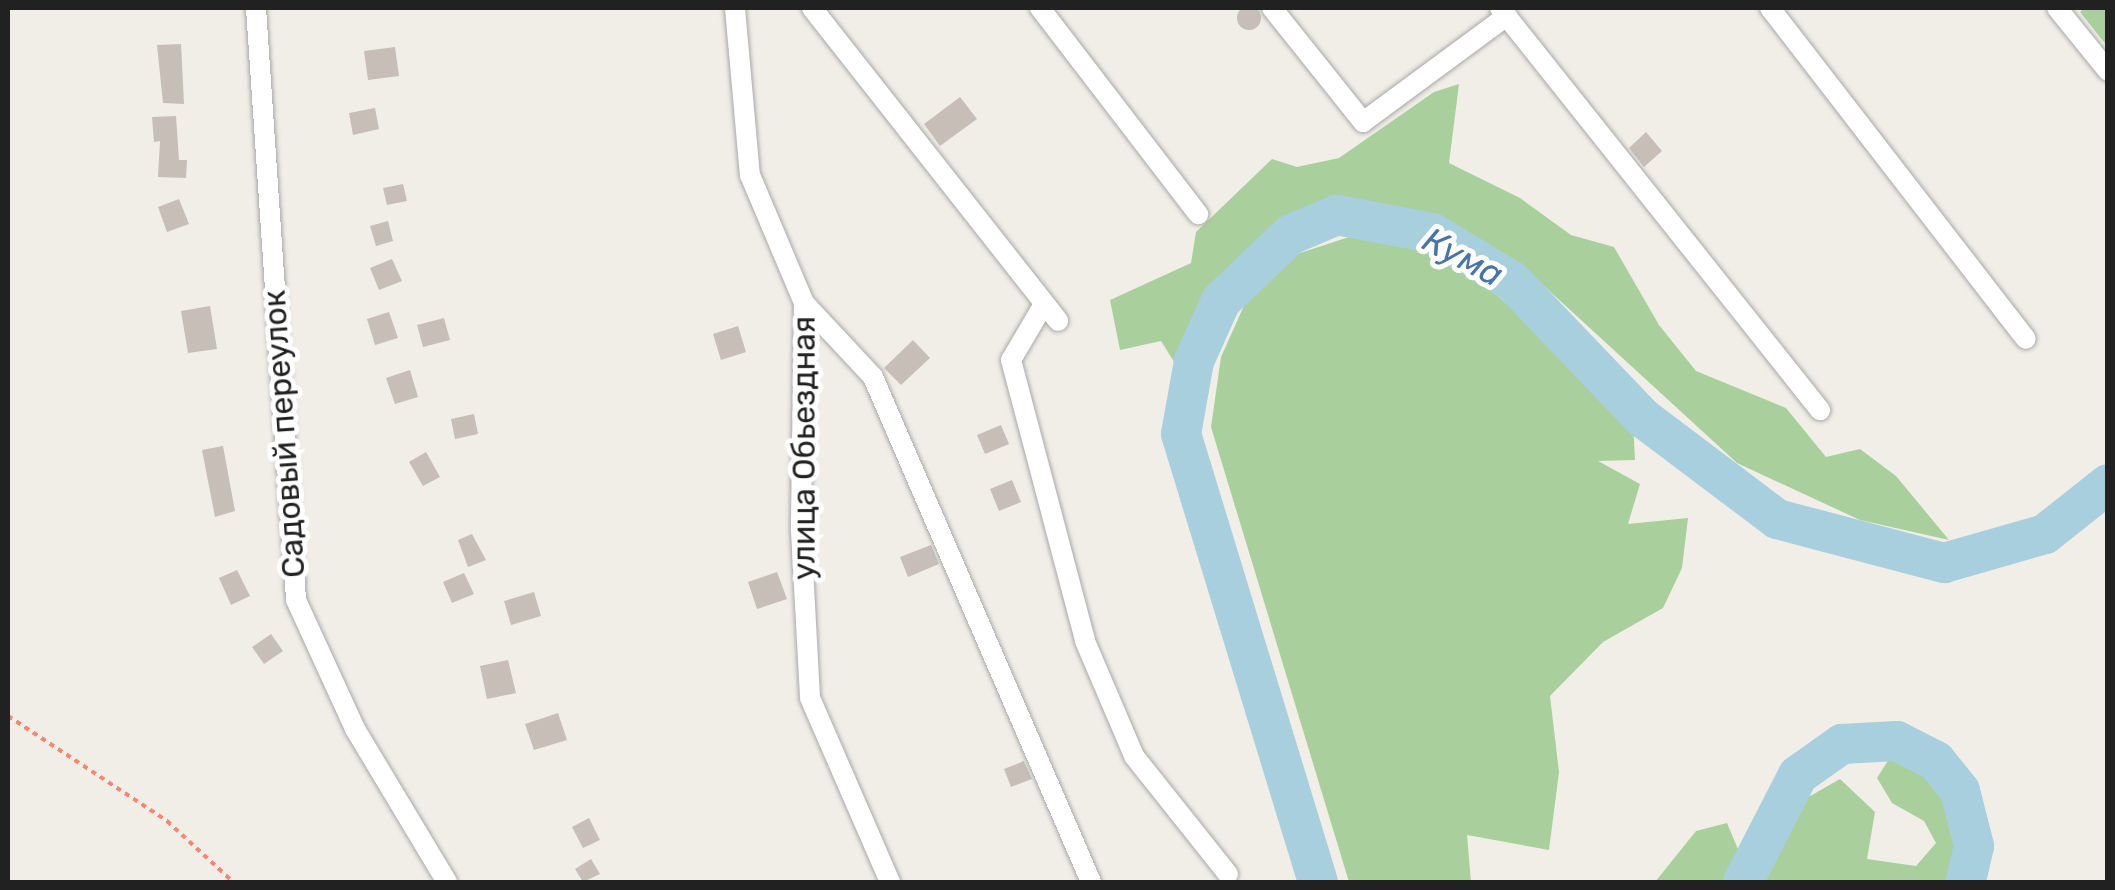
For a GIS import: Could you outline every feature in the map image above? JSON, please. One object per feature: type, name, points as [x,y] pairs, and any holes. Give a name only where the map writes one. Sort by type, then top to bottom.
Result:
[{"type":"street","name":"Садовый переулок","points":[[256,8],[296,600],[355,729],[447,882]]},
{"type":"street","name":"улица Обьездная","points":[[735,8],[750,175],[804,302],[801,530],[810,698],[890,882]]},
{"type":"street","points":[[812,8],[1058,321]]},
{"type":"street","points":[[1040,8],[1198,214]]},
{"type":"street","points":[[1272,8],[1363,122],[1504,12],[1820,410]]},
{"type":"street","points":[[1770,8],[2026,339]]},
{"type":"street","points":[[2057,8],[2108,71]]},
{"type":"street","points":[[804,302],[873,377],[1090,882]]},
{"type":"street","points":[[1044,304],[1011,360],[1085,640],[1134,756],[1228,874]]},
{"type":"path","points":[[8,716],[167,821],[233,882]]},
{"type":"green space","points":[[2084,8],[2107,8],[2107,46],[2080,12]]},
{"type":"green space","points":[[1459,84],[1449,163],[1520,198],[1571,235],[1614,247],[1659,325],[1696,371],[1786,408],[1826,457],[1860,449],[1896,476],[1949,540],[1860,520],[1737,463],[1532,275],[1435,222],[1333,205],[1285,224],[1207,299],[1176,365],[1161,341],[1120,350],[1110,300],[1191,263],[1196,232],[1272,159],[1297,167],[1339,158],[1434,92]]},
{"type":"green space","points":[[1349,237],[1419,245],[1497,295],[1633,421],[1635,460],[1598,461],[1640,484],[1628,524],[1688,518],[1682,568],[1663,608],[1603,642],[1550,696],[1559,772],[1549,850],[1467,835],[1471,882],[1349,882],[1211,427],[1221,357],[1251,290],[1297,254]]},
{"type":"green space","points":[[1889,759],[1925,771],[1948,793],[1963,849],[1954,882],[1763,882],[1805,799],[1840,779],[1875,812],[1867,859],[1916,866],[1936,843],[1924,821],[1892,803],[1877,778]]},
{"type":"green space","points":[[1727,823],[1740,854],[1725,882],[1655,882],[1696,831]]},
{"type":"building","points":[[1249,6],[1258,9],[1258,27],[1249,30],[1240,27],[1237,18],[1240,9]]},
{"type":"building","points":[[181,44],[184,104],[163,103],[157,45]]},
{"type":"building","points":[[395,47],[399,76],[368,80],[364,51]]},
{"type":"building","points":[[960,97],[977,119],[940,146],[924,124]]},
{"type":"building","points":[[375,108],[379,129],[353,135],[349,113]]},
{"type":"building","points":[[176,116],[179,160],[187,160],[186,178],[158,177],[160,141],[154,142],[152,117]]},
{"type":"building","points":[[1646,132],[1662,151],[1644,167],[1629,148]]},
{"type":"building","points":[[403,184],[407,201],[387,205],[383,188]]},
{"type":"building","points":[[179,199],[189,224],[167,232],[158,207]]},
{"type":"building","points":[[388,221],[393,241],[376,246],[370,226]]},
{"type":"building","points":[[392,259],[402,281],[379,290],[370,268]]},
{"type":"building","points":[[210,306],[217,349],[188,353],[181,311]]},
{"type":"building","points":[[389,312],[398,338],[375,345],[367,319]]},
{"type":"building","points":[[444,318],[450,340],[423,347],[417,325]]},
{"type":"building","points":[[738,326],[746,352],[721,360],[713,334]]},
{"type":"building","points":[[913,340],[930,358],[901,385],[884,368]]},
{"type":"building","points":[[410,370],[418,397],[395,404],[386,378]]},
{"type":"building","points":[[474,414],[478,434],[455,439],[451,419]]},
{"type":"building","points":[[1001,425],[1009,444],[985,454],[977,435]]},
{"type":"building","points":[[223,446],[235,511],[215,517],[202,450]]},
{"type":"building","points":[[426,452],[440,477],[423,486],[409,462]]},
{"type":"building","points":[[1012,480],[1021,502],[999,511],[990,489]]},
{"type":"building","points":[[472,534],[486,560],[468,567],[458,540]]},
{"type":"building","points":[[931,545],[939,564],[908,577],[900,557]]},
{"type":"building","points":[[237,570],[250,596],[231,605],[219,578]]},
{"type":"building","points":[[777,572],[787,599],[757,609],[748,582]]},
{"type":"building","points":[[464,573],[474,594],[452,603],[443,582]]},
{"type":"building","points":[[534,592],[541,616],[511,625],[504,601]]},
{"type":"building","points":[[271,634],[283,651],[264,664],[252,647]]},
{"type":"building","points":[[508,660],[516,693],[487,699],[480,666]]},
{"type":"building","points":[[558,713],[567,740],[534,750],[525,724]]},
{"type":"building","points":[[1024,761],[1032,779],[1011,787],[1004,769]]},
{"type":"building","points":[[589,818],[600,840],[583,848],[572,827]]},
{"type":"building","points":[[591,859],[600,874],[583,882],[575,869]]},
{"type":"waterway","name":"Кума","points":[[1318,882],[1181,434],[1194,361],[1221,301],[1290,235],[1337,215],[1432,233],[1512,281],[1643,418],[1777,519],[1944,563],[2045,534],[2108,484]]},
{"type":"waterway","name":"Кума","points":[[1743,882],[1798,775],[1842,744],[1897,741],[1936,761],[1960,791],[1974,846],[1966,882]]}]
